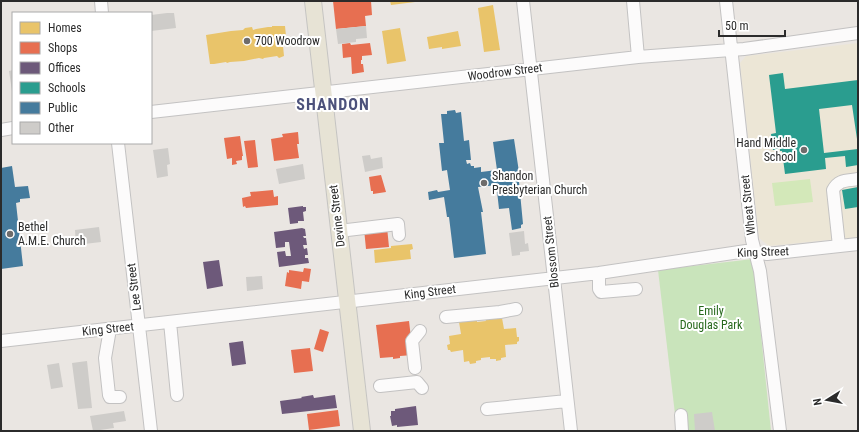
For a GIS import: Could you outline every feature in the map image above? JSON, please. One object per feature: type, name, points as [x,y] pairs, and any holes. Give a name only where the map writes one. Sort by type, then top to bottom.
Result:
[{"type":"main road","name":"Devine Street","points":[[312,1],[362,431]]},
{"type":"street","points":[[101,1],[102,12]]},
{"type":"street","name":"Blossom Street","points":[[523,1],[571,431]]},
{"type":"street","points":[[633,1],[638,57]]},
{"type":"street","name":"Wheat Street","points":[[726,1],[752,240],[760,271],[780,431]]},
{"type":"street","name":"Woodrow Street","points":[[152,112],[638,57],[732,50],[858,33]]},
{"type":"street","points":[[1,130],[12,128]]},
{"type":"street","name":"Lee Street","points":[[118,144],[151,431]]},
{"type":"street","points":[[839,246],[833,190],[836,184],[843,181],[858,179]]},
{"type":"street","points":[[339,231],[398,224],[399,235]]},
{"type":"street","name":"King Street","points":[[1,341],[599,273],[746,251],[767,254],[858,244]]},
{"type":"street","points":[[599,273],[599,289],[601,292],[636,289]]},
{"type":"street","points":[[446,318],[516,309]]},
{"type":"street","points":[[170,322],[177,394]]},
{"type":"street","points":[[110,329],[105,358],[108,395],[110,398],[120,396]]},
{"type":"street","points":[[415,368],[412,341],[420,331]]},
{"type":"street","points":[[380,386],[417,382],[422,388]]},
{"type":"street","points":[[487,409],[567,401]]},
{"type":"street","points":[[681,415],[682,431]]},
{"type":"shaded area","name":"Hand Middle School","points":[[858,43],[858,237],[769,246],[759,238],[740,63],[746,56]]},
{"type":"green space","points":[[810,179],[813,202],[775,206],[772,183]]},
{"type":"green space","name":"Emily Douglas Park","points":[[753,259],[771,431],[677,431],[658,270]]},
{"type":"building: Homes","points":[[390,1],[415,1],[415,2],[391,5]]},
{"type":"building: Homes","points":[[493,5],[500,50],[484,52],[478,8]]},
{"type":"building: Homes","name":"700 Woodrow","points":[[272,26],[285,26],[287,46],[283,46],[284,56],[279,58],[277,56],[263,59],[259,58],[210,64],[206,35],[243,30],[245,28],[252,27],[253,30]]},
{"type":"building: Homes","points":[[400,28],[406,61],[387,64],[382,31]]},
{"type":"building: Homes","points":[[458,31],[461,46],[442,49],[442,47],[429,49],[427,37]]},
{"type":"building: Homes","points":[[412,244],[413,249],[410,250],[411,259],[375,263],[374,250],[391,248],[391,246]]},
{"type":"building: Homes","points":[[496,316],[497,319],[502,318],[504,329],[516,328],[517,337],[519,337],[517,344],[505,345],[506,357],[496,361],[496,359],[490,359],[490,357],[481,358],[481,360],[476,361],[476,363],[470,364],[469,361],[464,362],[463,350],[451,352],[448,350],[447,345],[450,344],[449,336],[461,334],[459,322],[465,322],[464,320],[471,319],[471,321],[477,320],[477,322],[486,321],[485,319]]},
{"type":"building: Shops","points":[[333,1],[371,1],[372,15],[365,16],[366,26],[336,29]]},
{"type":"building: Shops","points":[[350,43],[351,45],[370,43],[372,55],[362,56],[361,60],[364,72],[352,74],[351,57],[343,58],[342,44]]},
{"type":"building: Shops","points":[[298,132],[299,144],[297,144],[299,158],[274,161],[271,139],[283,137],[282,134]]},
{"type":"building: Shops","points":[[240,136],[243,156],[242,160],[236,161],[237,164],[232,165],[232,158],[227,159],[224,138]]},
{"type":"building: Shops","points":[[255,140],[258,167],[248,168],[244,141]]},
{"type":"building: Shops","points":[[381,175],[386,192],[373,194],[373,191],[371,191],[369,177]]},
{"type":"building: Shops","points":[[273,190],[274,197],[278,196],[278,205],[243,207],[242,198],[251,196],[250,192]]},
{"type":"building: Shops","points":[[387,227],[389,247],[366,249],[364,229]]},
{"type":"building: Shops","points":[[304,268],[311,269],[309,282],[302,281],[301,289],[285,286],[287,272],[289,273],[289,270],[303,272]]},
{"type":"building: Shops","points":[[409,321],[413,355],[400,356],[400,358],[393,359],[393,357],[380,358],[376,325]]},
{"type":"building: Shops","points":[[320,329],[329,332],[323,352],[314,349]]},
{"type":"building: Shops","points":[[310,348],[313,371],[294,373],[291,350]]},
{"type":"building: Shops","points":[[338,410],[340,426],[309,430],[307,414]]},
{"type":"building: Offices","points":[[306,207],[306,211],[303,212],[304,221],[298,221],[298,223],[290,224],[288,208]]},
{"type":"building: Offices","points":[[302,228],[305,229],[306,236],[303,236],[306,238],[307,245],[303,245],[304,249],[307,248],[308,255],[305,255],[305,258],[308,258],[309,263],[279,267],[277,252],[285,251],[286,256],[291,256],[289,242],[285,242],[285,247],[276,248],[274,232]]},
{"type":"building: Offices","points":[[219,260],[223,286],[207,289],[203,262]]},
{"type":"building: Offices","points":[[243,341],[246,364],[232,366],[229,343]]},
{"type":"building: Offices","points":[[313,395],[314,398],[335,395],[337,408],[282,414],[280,401]]},
{"type":"building: Offices","points":[[416,406],[418,425],[392,426],[390,416],[391,411]]},
{"type":"building: Schools","points":[[783,73],[785,89],[858,80],[858,139],[852,105],[819,109],[824,153],[858,149],[858,165],[846,167],[845,156],[825,158],[826,169],[785,174],[782,151],[780,151],[780,149],[773,150],[771,134],[776,133],[769,75]]},
{"type":"building: Schools","points":[[858,187],[858,207],[845,209],[842,190]]},
{"type":"building: Public","name":"Shandon Presbyterian Church","points":[[455,110],[456,113],[461,112],[464,141],[469,140],[471,160],[466,160],[467,164],[470,163],[471,166],[474,166],[474,168],[481,167],[481,172],[497,170],[493,142],[514,139],[519,172],[523,224],[521,225],[521,228],[512,230],[509,208],[499,209],[497,191],[499,191],[498,185],[478,187],[483,212],[481,212],[486,254],[454,258],[449,217],[447,217],[444,197],[429,200],[428,192],[450,190],[447,170],[442,171],[439,143],[444,143],[441,114],[447,114],[447,111]]},
{"type":"building: Public","name":"Bethel A.M.E. Church","points":[[12,166],[15,187],[28,186],[30,198],[20,199],[20,202],[16,203],[23,266],[1,269],[1,168]]},
{"type":"building: Other","points":[[174,13],[176,28],[152,31],[152,15]]},
{"type":"building: Other","points":[[366,26],[367,38],[356,39],[356,42],[338,44],[336,29]]},
{"type":"building: Other","points":[[12,70],[12,91],[9,71]]},
{"type":"building: Other","points":[[168,148],[170,164],[167,165],[168,176],[157,178],[153,150]]},
{"type":"building: Other","points":[[370,155],[371,159],[382,157],[383,168],[365,172],[362,156]]},
{"type":"building: Other","points":[[303,164],[305,179],[279,184],[276,169]]},
{"type":"building: Other","points":[[99,227],[101,242],[76,245],[75,230]]},
{"type":"building: Other","points":[[524,231],[525,244],[528,243],[529,251],[520,252],[520,255],[512,256],[509,233]]},
{"type":"building: Other","points":[[262,276],[263,289],[247,291],[246,277]]},
{"type":"building: Other","points":[[87,361],[92,408],[78,409],[72,363]]},
{"type":"building: Other","points":[[59,363],[63,387],[51,389],[47,365]]},
{"type":"building: Other","points":[[124,411],[126,421],[113,423],[114,428],[93,431],[90,416]]},
{"type":"building: Other","points":[[712,412],[715,431],[695,431],[694,414]]},
{"type":"place","name":"700 Woodrow","points":[[247,41]]},
{"type":"place","name":"Hand Middle School","points":[[804,150]]},
{"type":"place","name":"Shandon Presbyterian Church","points":[[484,183]]},
{"type":"place","name":"Bethel A.M.E. Church","points":[[10,234]]},
{"type":"district","name":"SHANDON","points":[[333,104]]}]
